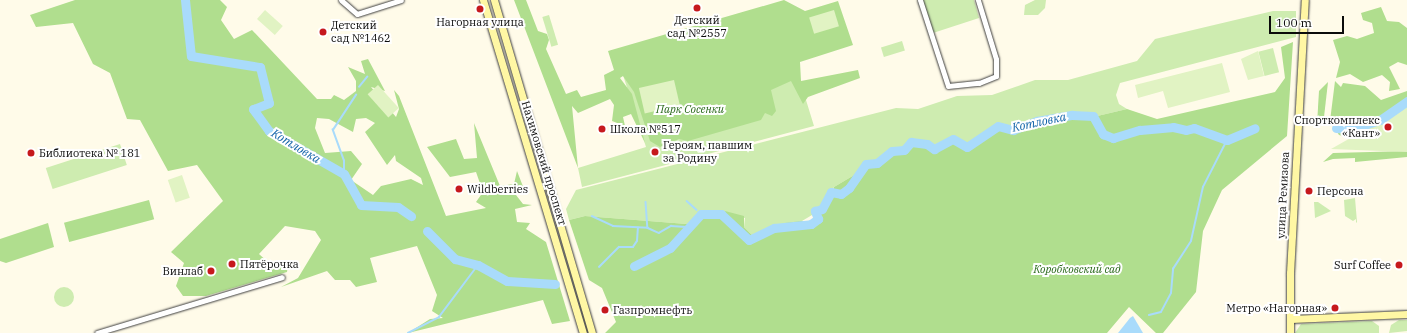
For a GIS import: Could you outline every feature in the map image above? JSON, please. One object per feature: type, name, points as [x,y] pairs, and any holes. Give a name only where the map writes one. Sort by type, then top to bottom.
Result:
[{"type":"main road","name":"Нахимовский проспект","points":[[483,0],[584,333]]},
{"type":"main road","name":"Нахимовский проспект","points":[[494,0],[592,333]]},
{"type":"main road","name":"улица Ремизова","points":[[1290,333],[1290,273],[1305,0]]},
{"type":"main road","points":[[1291,319],[1407,314]]},
{"type":"street","points":[[341,0],[357,14],[401,0]]},
{"type":"street","points":[[920,0],[948,86],[979,83],[996,76],[996,59],[978,0]]},
{"type":"street","points":[[97,333],[282,277]]},
{"type":"green space","points":[[75,0],[220,0],[227,7],[221,20],[234,39],[252,30],[317,99],[331,99],[334,95],[344,100],[356,91],[356,81],[348,67],[365,74],[361,61],[368,59],[385,91],[371,87],[396,117],[399,109],[394,90],[399,96],[446,216],[486,208],[476,202],[483,192],[476,172],[450,177],[427,147],[456,139],[464,159],[477,158],[474,123],[500,186],[514,184],[517,171],[524,189],[516,195],[523,204],[532,205],[515,209],[517,222],[530,223],[526,229],[546,242],[570,321],[552,324],[543,300],[408,333],[430,319],[443,318],[432,311],[437,295],[417,246],[370,258],[377,282],[356,287],[350,280],[335,280],[327,271],[281,287],[298,278],[321,240],[315,231],[285,226],[259,254],[270,264],[288,265],[287,272],[206,296],[183,296],[176,286],[184,263],[171,252],[223,201],[197,165],[168,171],[140,120],[127,119],[110,73],[93,64],[73,23],[36,27],[30,15]],"holes":[[[317,118],[329,119],[353,132],[356,119],[366,118],[375,123],[365,132],[387,165],[395,155],[396,161],[421,178],[423,185],[411,179],[381,186],[373,195],[351,180],[362,164],[351,151],[325,153],[315,128]]]},
{"type":"green space","points":[[514,0],[526,0],[538,31],[547,34],[549,40],[546,49],[566,94],[577,90],[581,97],[606,90],[604,75],[614,70],[608,51],[784,0],[805,11],[838,1],[853,45],[800,62],[801,81],[858,70],[860,78],[808,97],[803,104],[791,81],[771,90],[776,111],[772,116],[765,113],[761,120],[688,141],[679,139],[660,147],[650,141],[634,92],[623,76],[620,78],[632,94],[645,143],[631,114],[623,117],[625,126],[612,121],[614,105],[610,99],[578,113],[572,106],[578,168]]},
{"type":"green space","points":[[923,0],[974,0],[979,18],[933,33]]},
{"type":"green space","points":[[1035,0],[1046,0],[1045,8],[1038,15],[1024,15],[1025,5]]},
{"type":"green space","points":[[1381,7],[1387,21],[1399,22],[1407,28],[1407,65],[1398,62],[1389,67],[1400,89],[1389,91],[1390,82],[1382,75],[1363,82],[1350,74],[1336,78],[1340,62],[1333,40],[1347,36],[1357,39],[1374,33],[1372,23],[1363,20],[1361,13]]},
{"type":"green space","points":[[265,10],[283,26],[275,35],[257,19]]},
{"type":"green space","points":[[834,10],[839,26],[814,34],[809,18]]},
{"type":"green space","points":[[1273,11],[1296,11],[1296,37],[1120,83],[1116,95],[1119,104],[1127,109],[1093,117],[1037,122],[1013,131],[996,129],[967,148],[953,141],[934,151],[925,145],[893,152],[834,187],[822,209],[802,221],[753,236],[744,227],[745,218],[710,214],[687,224],[585,216],[569,220],[566,209],[576,190],[896,108],[918,109],[957,96],[992,95],[1035,80],[1068,80],[1137,61],[1155,39]]},
{"type":"green space","points":[[549,15],[558,45],[551,47],[542,17]]},
{"type":"green space","points":[[902,41],[905,51],[884,57],[881,47]]},
{"type":"green space","name":"Коробковский сад","points":[[1293,42],[1287,136],[1222,190],[1203,231],[1196,292],[1163,333],[1156,333],[1129,307],[1107,333],[605,333],[616,322],[602,288],[589,280],[569,220],[585,216],[687,224],[725,211],[744,216],[744,227],[753,236],[785,223],[802,221],[811,224],[818,219],[815,211],[822,209],[831,199],[834,187],[893,152],[905,152],[912,143],[925,145],[934,151],[953,141],[967,148],[996,129],[1013,131],[1037,122],[1093,117],[1127,109],[1157,119],[1275,92],[1285,78],[1281,47]]},
{"type":"green space","points":[[1273,48],[1279,72],[1264,76],[1258,52]]},
{"type":"green space","points":[[1258,51],[1264,76],[1248,80],[1241,59]]},
{"type":"green space","points":[[1222,63],[1230,92],[1168,108],[1163,91],[1138,98],[1135,85]]},
{"type":"green space","name":"Парк Сосенки","points":[[798,74],[814,126],[582,187],[578,168],[646,147],[623,75]]},
{"type":"green space","points":[[674,80],[680,105],[645,113],[639,88]]},
{"type":"green space","points":[[1335,81],[1341,87],[1343,83],[1365,86],[1381,100],[1407,91],[1407,117],[1350,138],[1339,135],[1330,121]]},
{"type":"green space","points":[[1328,82],[1324,117],[1317,124],[1319,91]]},
{"type":"green space","points":[[378,85],[399,108],[388,117],[368,94]]},
{"type":"green space","name":"Спорткомплекс «Кант»","points":[[1407,106],[1407,152],[1331,149]]},
{"type":"green space","points":[[120,144],[127,165],[53,189],[46,168]]},
{"type":"green space","points":[[1407,151],[1407,157],[1355,162],[1355,158],[1333,159],[1323,162],[1333,153]]},
{"type":"green space","points":[[182,175],[190,198],[176,203],[168,180]]},
{"type":"green space","points":[[1355,198],[1357,222],[1356,223],[1356,219],[1353,221],[1345,216],[1344,200]]},
{"type":"green space","points":[[149,200],[154,219],[69,242],[64,223]]},
{"type":"green space","points":[[1314,202],[1318,202],[1331,211],[1315,218]]},
{"type":"green space","points":[[48,223],[54,247],[6,263],[0,261],[0,239]]},
{"type":"green space","points":[[64,287],[71,290],[74,297],[71,304],[64,307],[57,304],[54,297],[57,290]]},
{"type":"green space","points":[[1399,320],[1407,320],[1407,331],[1389,333],[1391,325]]},
{"type":"green space","points":[[1372,321],[1379,326],[1379,333],[1295,333],[1301,324]]},
{"type":"water","points":[[1133,316],[1143,333],[1118,333],[1130,318]]},
{"type":"waterway","name":"Котловка","points":[[185,0],[191,56],[260,67],[269,103],[253,109],[269,131],[344,174],[361,205],[398,207],[411,216]]},
{"type":"waterway","points":[[359,87],[367,77]]},
{"type":"waterway","points":[[344,174],[344,161],[333,130],[356,95]]},
{"type":"waterway","name":"Котловка","points":[[1336,128],[1352,129],[1380,120],[1407,101]]},
{"type":"waterway","name":"Котловка","points":[[634,266],[670,248],[701,214],[721,214],[749,240],[774,228],[811,224],[818,219],[815,211],[822,209],[831,192],[841,194],[849,188],[866,164],[877,163],[892,151],[904,150],[911,142],[927,144],[934,149],[953,139],[967,147],[998,126],[1013,130],[1037,121],[1072,115],[1093,116],[1103,134],[1113,138],[1140,130],[1173,127],[1186,130],[1194,128],[1227,140],[1255,128]]},
{"type":"waterway","points":[[1149,315],[1161,312],[1171,293],[1173,269],[1191,241],[1203,187],[1227,140]]},
{"type":"waterway","points":[[687,201],[697,210]]},
{"type":"waterway","points":[[646,202],[648,228]]},
{"type":"waterway","points":[[592,216],[613,226],[648,228],[659,233],[671,226],[686,227]]},
{"type":"waterway","points":[[599,267],[619,247],[633,247],[637,241],[638,228]]},
{"type":"waterway","name":"Котловка","points":[[427,231],[455,259],[478,265],[507,281],[555,284]]},
{"type":"waterway","points":[[408,333],[439,317],[478,265]]},
{"type":"place","name":"Детский сад №2557","points":[[697,8]]},
{"type":"place","name":"Нагорная улица","points":[[480,9]]},
{"type":"place","name":"Детский сад №1462","points":[[323,32]]},
{"type":"place","name":"Спорткомплекс «Кант»","points":[[1388,127]]},
{"type":"place","name":"Школа №517","points":[[602,129]]},
{"type":"place","name":"Героям, павшим за Родину","points":[[655,152]]},
{"type":"place","name":"Библиотека № 181","points":[[31,153]]},
{"type":"place","name":"Wildberries","points":[[459,189]]},
{"type":"place","name":"Персона","points":[[1309,191]]},
{"type":"place","name":"Пятёрочка","points":[[232,264]]},
{"type":"place","name":"Surf Coffee","points":[[1399,265]]},
{"type":"place","name":"Винлаб","points":[[211,271]]},
{"type":"place","name":"Метро «Нагорная»","points":[[1335,308]]},
{"type":"place","name":"Газпромнефть","points":[[605,310]]}]
